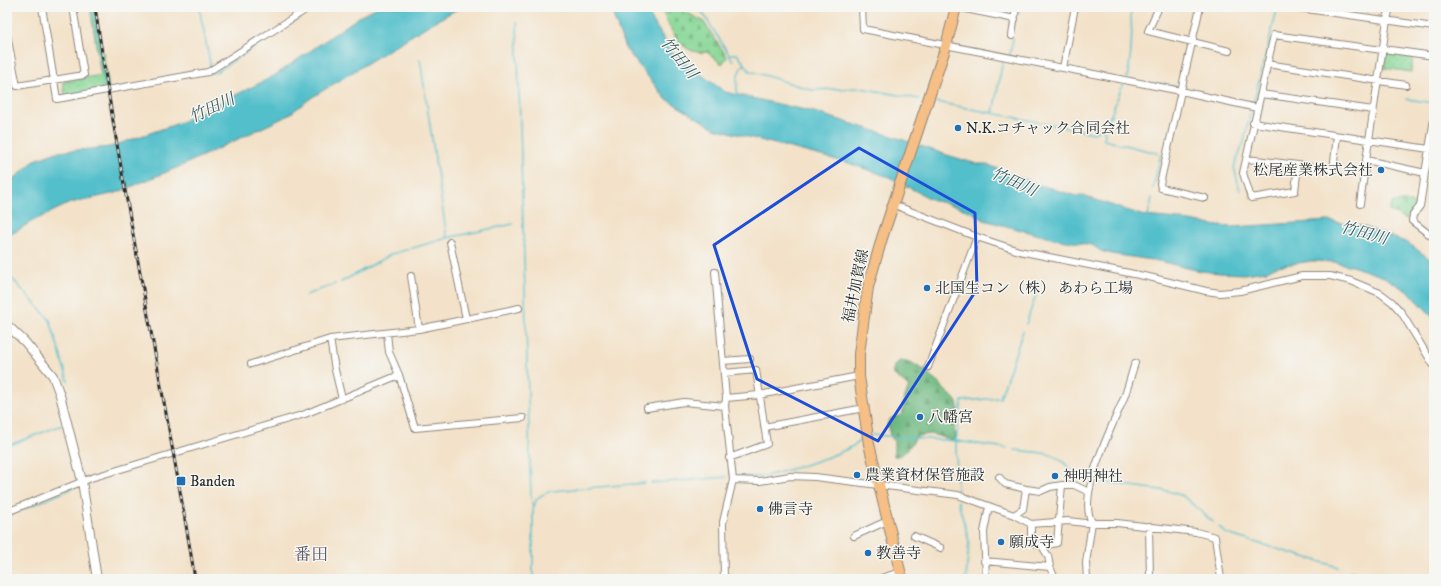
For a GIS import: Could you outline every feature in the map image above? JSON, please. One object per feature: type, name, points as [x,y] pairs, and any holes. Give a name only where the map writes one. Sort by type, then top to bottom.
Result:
[{"type":"main road","name":"福井加賀線","points":[[901,575],[878,484],[859,376],[859,354],[868,287],[892,204],[946,46],[956,7]]},
{"type":"street","points":[[42,7],[57,99],[208,72],[310,7]]},
{"type":"street","points":[[7,35],[17,86],[84,75],[73,7]]},
{"type":"street","points":[[862,7],[863,29],[1180,91],[1257,108]]},
{"type":"street","points":[[956,7],[1014,19]]},
{"type":"street","points":[[1012,36],[1016,7]]},
{"type":"street","points":[[1063,68],[1075,7]]},
{"type":"street","points":[[1159,7],[1148,31],[1229,51]]},
{"type":"street","points":[[1200,7],[1160,184],[1161,188],[1205,198]]},
{"type":"street","points":[[1292,7],[1318,9],[1434,27]]},
{"type":"street","points":[[1360,204],[1377,81],[1390,7]]},
{"type":"street","points":[[1298,165],[1295,191],[1251,198],[1242,173],[1247,158],[1253,123],[1274,35],[1434,56]]},
{"type":"street","points":[[1267,64],[1406,85]]},
{"type":"street","points":[[1261,94],[1373,110]]},
{"type":"street","points":[[1434,119],[1420,206],[1413,216],[1412,221],[1434,238]]},
{"type":"street","points":[[1253,123],[1369,141],[1429,148]]},
{"type":"street","points":[[1247,158],[1333,170],[1337,136]]},
{"type":"street","points":[[1366,160],[1425,173]]},
{"type":"street","points":[[892,204],[977,237],[1019,251],[1081,262],[1220,293],[1240,291],[1302,276],[1330,276],[1351,281],[1380,293],[1392,302],[1401,312],[1434,366]]},
{"type":"street","points":[[928,367],[977,237]]},
{"type":"street","points":[[450,242],[466,319]]},
{"type":"street","points":[[714,272],[724,373],[729,458],[733,480],[723,522],[724,579]]},
{"type":"street","points":[[411,276],[419,329]]},
{"type":"street","points":[[251,364],[330,339],[419,329],[519,308]]},
{"type":"street","points":[[7,325],[25,342],[53,376],[62,399],[82,481],[97,579]]},
{"type":"street","points":[[387,333],[390,352],[399,375],[415,428],[523,418]]},
{"type":"street","points":[[330,339],[342,399]]},
{"type":"street","points":[[723,362],[750,359]]},
{"type":"street","points":[[1087,579],[1086,563],[1092,522],[1088,517],[1089,492],[1112,423],[1124,398],[1135,363]]},
{"type":"street","points":[[724,373],[756,370],[767,444],[729,458]]},
{"type":"street","points":[[7,512],[82,481],[173,452],[265,427],[305,414],[399,375]]},
{"type":"street","points":[[726,398],[759,395],[859,376]]},
{"type":"street","points":[[647,408],[684,402],[725,406]]},
{"type":"street","points":[[764,427],[864,408]]},
{"type":"street","points":[[733,480],[760,481],[790,476],[815,477],[878,484],[949,493],[989,506],[1032,524],[1092,522],[1149,526],[1196,532],[1215,537],[1221,579]]},
{"type":"street","points":[[999,477],[1005,484],[1040,492],[1050,487],[1074,485],[1089,492]]},
{"type":"street","points":[[1032,524],[1031,542],[1042,546],[1057,543],[1062,486]]},
{"type":"street","points":[[1014,516],[1023,509],[1026,489]]},
{"type":"street","points":[[986,579],[984,561],[984,532],[989,506]]},
{"type":"street","points":[[854,536],[887,521]]},
{"type":"street","points":[[1149,526],[1150,579]]},
{"type":"street","points":[[914,536],[941,548]]},
{"type":"street","points":[[1042,546],[1048,556],[1050,567],[1055,579]]},
{"type":"street","points":[[984,561],[1050,567]]},
{"type":"street","points":[[878,579],[901,575]]},
{"type":"highlighted area","points":[[859,148],[975,213],[977,289],[878,441],[757,379],[714,245]]},
{"type":"green space","points":[[90,7],[95,7],[109,88],[65,96],[63,82],[101,75]]},
{"type":"green space","points":[[660,7],[676,7],[703,21],[727,57],[722,64],[707,52],[697,52],[682,45],[672,31]]},
{"type":"green space","points":[[1387,52],[1413,57],[1411,72],[1384,68]]},
{"type":"green space","points":[[1393,202],[1411,202],[1417,206],[1407,220],[1389,211]]},
{"type":"green space","points":[[899,361],[913,364],[926,372],[955,400],[957,403],[958,413],[954,430],[956,435],[955,439],[952,440],[931,434],[917,436],[901,455],[894,456],[894,441],[890,435],[887,424],[890,419],[902,413],[904,398],[909,387],[893,374],[895,365]]},
{"type":"water","name":"竹田川","points":[[377,7],[461,7],[427,26],[311,98],[287,116],[181,166],[116,193],[70,203],[31,222],[7,237],[7,185],[35,160],[57,152],[110,147],[179,123],[274,76],[359,17]]},
{"type":"water","name":"竹田川","points":[[610,7],[644,7],[674,55],[725,92],[814,112],[947,155],[977,164],[986,164],[1009,175],[1029,180],[1034,183],[1076,196],[1084,196],[1144,216],[1178,219],[1218,226],[1233,227],[1328,221],[1362,226],[1408,243],[1434,262],[1434,318],[1410,293],[1384,277],[1352,266],[1334,262],[1312,261],[1277,266],[1267,271],[1244,274],[1220,273],[1200,271],[1159,261],[1111,254],[1101,251],[1092,245],[1054,239],[984,220],[972,212],[946,203],[935,201],[889,177],[848,163],[714,128],[666,99],[625,48]]},
{"type":"waterway","points":[[92,7],[105,88]]},
{"type":"waterway","points":[[199,7],[211,68]]},
{"type":"waterway","points":[[211,73],[216,72],[316,7]]},
{"type":"waterway","points":[[699,7],[733,61]]},
{"type":"waterway","points":[[1018,15],[1019,7]]},
{"type":"waterway","points":[[1127,78],[1132,42],[1130,7]]},
{"type":"waterway","points":[[1253,105],[1277,10]]},
{"type":"waterway","points":[[517,22],[531,496],[533,510],[533,579]]},
{"type":"waterway","points":[[1010,55],[1013,38]]},
{"type":"waterway","points":[[730,54],[737,54],[750,71],[812,90],[861,88],[919,99]]},
{"type":"waterway","points":[[420,59],[447,238]]},
{"type":"waterway","points":[[993,113],[1003,60]]},
{"type":"waterway","points":[[737,97],[738,75],[745,64]]},
{"type":"waterway","points":[[1155,83],[1179,87]]},
{"type":"waterway","points":[[1102,127],[1111,115],[1123,84]]},
{"type":"waterway","points":[[1407,99],[1434,103]]},
{"type":"waterway","points":[[931,101],[1094,133],[1102,128],[1105,132],[1104,140],[1161,154],[1153,188]]},
{"type":"waterway","points":[[1240,191],[1234,167],[1244,142],[1250,113]]},
{"type":"waterway","points":[[1434,140],[1434,145]]},
{"type":"waterway","points":[[1148,216],[1152,198]]},
{"type":"waterway","points":[[341,282],[392,254],[447,238],[513,224]]},
{"type":"waterway","points":[[7,273],[50,320],[68,381]]},
{"type":"waterway","points":[[306,295],[335,284]]},
{"type":"waterway","points":[[1026,324],[1036,295]]},
{"type":"waterway","points":[[957,491],[956,441],[962,401],[1000,398],[1023,331]]},
{"type":"waterway","points":[[7,446],[62,425]]},
{"type":"waterway","points":[[872,435],[956,441],[1007,448]]},
{"type":"waterway","points":[[736,476],[758,477],[795,468],[828,457],[853,446],[859,441]]},
{"type":"waterway","points":[[1015,450],[1043,453],[1054,456],[1062,461],[1076,475],[1083,479]]},
{"type":"waterway","points":[[651,483],[727,477]]},
{"type":"waterway","points":[[1094,481],[1168,491],[1183,496],[1213,522]]},
{"type":"waterway","points":[[534,508],[537,499],[551,491],[645,483]]},
{"type":"waterway","points":[[7,516],[76,487]]},
{"type":"waterway","points":[[958,501],[969,541],[966,579]]},
{"type":"waterway","points":[[1219,527],[1227,534],[1338,567]]},
{"type":"waterway","points":[[1350,571],[1378,579]]},
{"type":"railway","points":[[95,7],[118,151],[195,579]]},
{"type":"place","name":"N.K.コチャック合同会社","points":[[958,128]]},
{"type":"place","name":"松尾産業株式会社","points":[[1381,170]]},
{"type":"place","name":"北国生コン（株） あわら工場","points":[[927,288]]},
{"type":"place","name":"八幡宮","points":[[920,417]]},
{"type":"place","name":"農業資材保管施設","points":[[857,475]]},
{"type":"place","name":"神明神社","points":[[1055,476]]},
{"type":"place","name":"Banden","points":[[181,481]]},
{"type":"place","name":"佛言寺","points":[[760,509]]},
{"type":"place","name":"願成寺","points":[[1001,542]]},
{"type":"place","name":"教善寺","points":[[868,553]]},
{"type":"district","name":"番田","points":[[311,555]]}]
